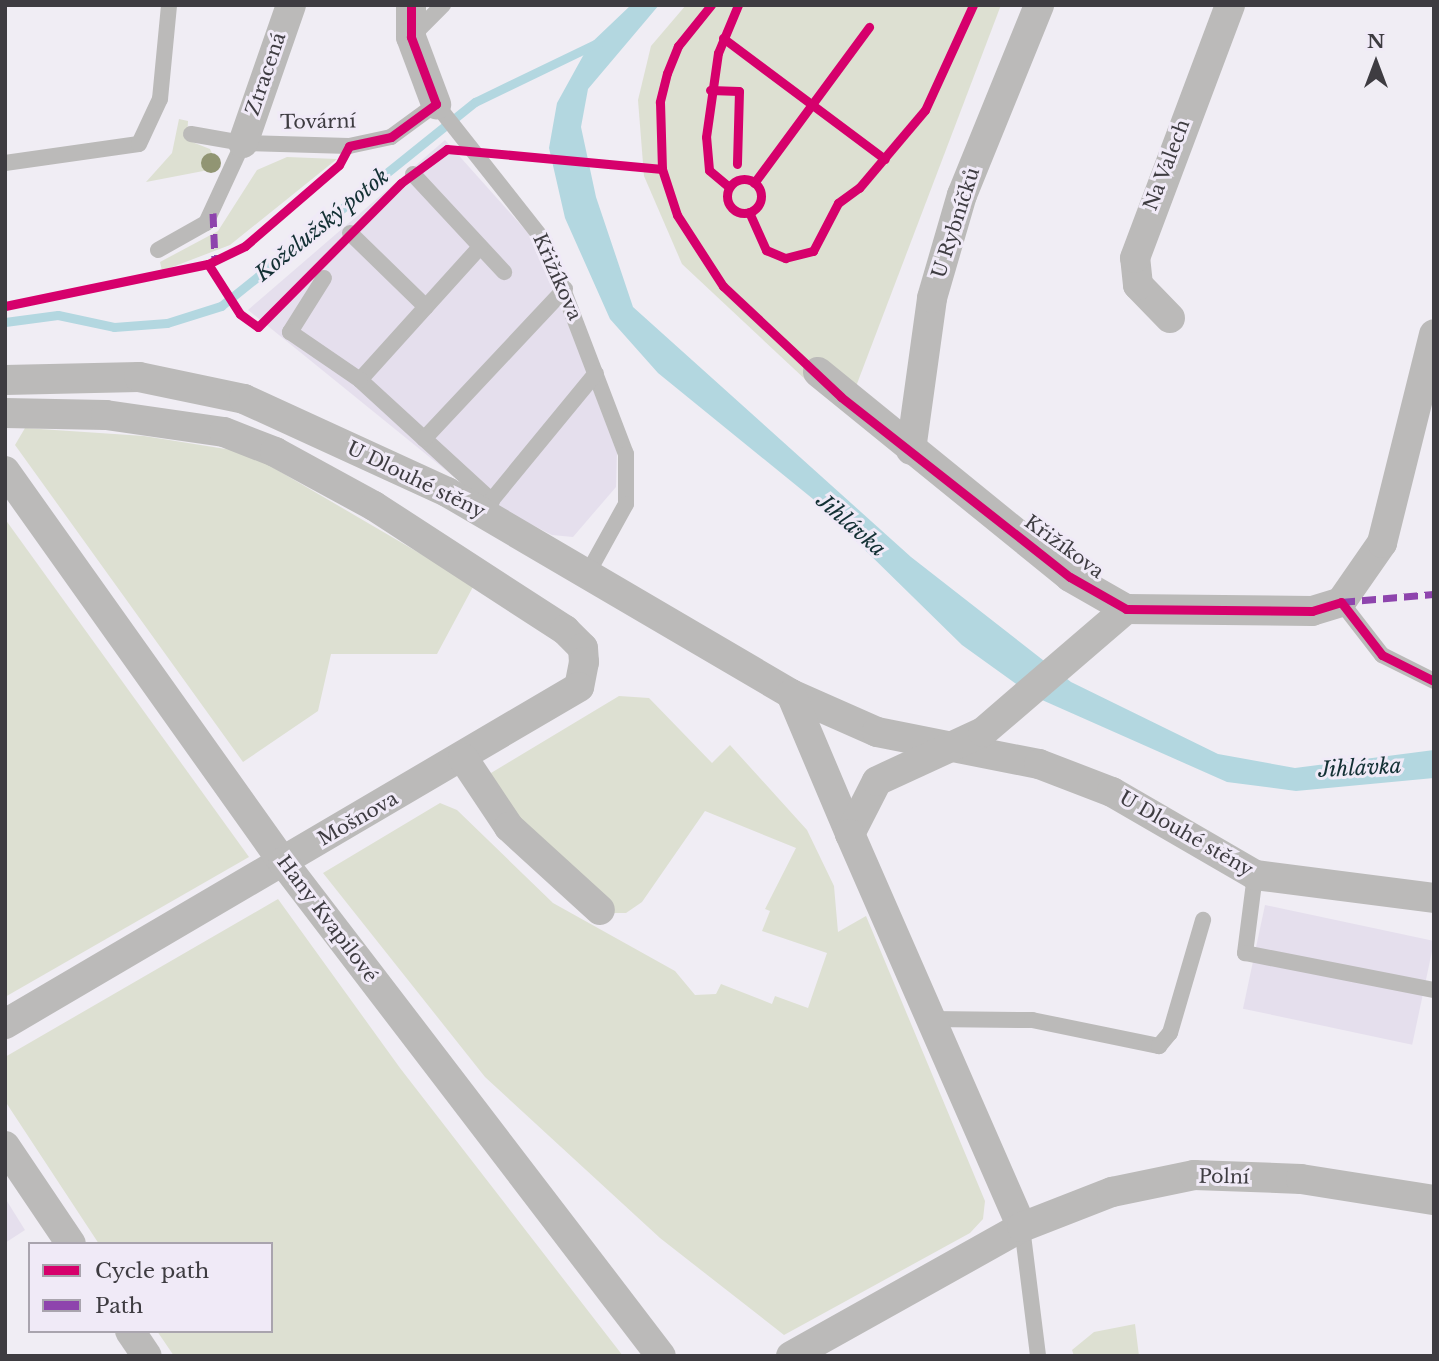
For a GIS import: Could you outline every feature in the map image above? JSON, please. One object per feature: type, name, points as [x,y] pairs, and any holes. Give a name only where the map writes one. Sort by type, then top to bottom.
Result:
[{"type":"street","name":"Ztracená","points":[[243,144],[290,5]]},
{"type":"street","name":"Křižíkova","points":[[411,5],[411,37],[437,106]]},
{"type":"street","name":"U Rybníčků","points":[[911,450],[932,298],[962,195],[1039,5]]},
{"type":"street","name":"Na Valech","points":[[1170,318],[1138,285],[1135,258],[1230,5]]},
{"type":"street","points":[[1341,602],[1382,542],[1434,334]]},
{"type":"street","name":"Křižíkova","points":[[818,372],[1070,577],[1126,609],[1312,611],[1341,602]]},
{"type":"street","name":"U Dlouhé stěny","points":[[5,380],[79,376],[197,384],[244,398],[487,506],[792,694],[877,732],[943,749],[1039,764],[1112,792],[1255,875],[1434,898]]},
{"type":"street","name":"U Dlouhé stěny","points":[[5,414],[106,415],[224,432],[275,452],[374,506],[565,630],[583,649],[584,662]]},
{"type":"street","name":"Hany Kvapilové","points":[[5,471],[283,862],[662,1356]]},
{"type":"street","points":[[850,834],[877,781],[983,732],[1018,706],[1126,609]]},
{"type":"street","name":"Mošnova","points":[[5,1024],[463,758],[579,687],[584,662]]},
{"type":"street","points":[[792,694],[1021,1227]]},
{"type":"street","points":[[463,758],[509,827],[600,910]]},
{"type":"street","points":[[5,1146],[70,1242]]},
{"type":"street","name":"Polní","points":[[791,1356],[1021,1227],[1112,1192],[1194,1175],[1301,1179],[1434,1200]]},
{"type":"street","points":[[131,1333],[147,1356]]},
{"type":"lane","points":[[5,163],[139,144],[160,99],[169,5]]},
{"type":"lane","points":[[411,37],[443,5]]},
{"type":"lane","name":"Tovární","points":[[191,134],[243,144],[349,146],[391,137],[437,106]]},
{"type":"lane","name":"Křižíkova","points":[[437,106],[456,133],[527,213],[565,289],[596,373],[629,475],[625,504],[589,571]]},
{"type":"lane","points":[[158,250],[206,223],[243,144]]},
{"type":"lane","points":[[413,174],[504,272]]},
{"type":"lane","points":[[350,233],[426,307]]},
{"type":"lane","points":[[360,380],[480,247]]},
{"type":"lane","points":[[324,278],[290,332],[360,380],[424,439],[487,506],[596,373]]},
{"type":"lane","points":[[424,439],[565,289]]},
{"type":"lane","points":[[1341,602],[1382,655],[1434,681]]},
{"type":"lane","points":[[1255,875],[1245,953],[1434,990]]},
{"type":"lane","points":[[931,1019],[1032,1020],[1158,1046],[1170,1034],[1203,920]]},
{"type":"lane","points":[[1021,1227],[1038,1356]]},
{"type":"shaded area","points":[[686,5],[1001,5],[855,389],[807,381],[682,264],[644,176],[638,100],[651,46]]},
{"type":"shaded area","points":[[179,119],[188,121],[187,140],[210,149],[219,168],[146,182],[172,153]]},
{"type":"shaded area","points":[[445,140],[538,244],[617,452],[616,487],[573,537],[552,535],[480,498],[248,310]]},
{"type":"shaded area","points":[[287,157],[337,159],[230,245],[162,271],[160,262],[218,231],[257,170]]},
{"type":"shaded area","points":[[25,428],[144,436],[232,450],[267,464],[474,585],[437,654],[331,654],[318,711],[243,762],[15,445]]},
{"type":"shaded area","points":[[5,519],[249,857],[5,997]]},
{"type":"shaded area","points":[[619,696],[649,698],[712,763],[730,745],[807,830],[834,886],[838,932],[866,916],[985,1201],[983,1219],[970,1233],[784,1335],[660,1238],[485,1077],[323,873],[440,803],[457,810],[553,903],[675,971],[695,995],[716,994],[721,984],[772,1004],[775,996],[808,1008],[827,953],[762,931],[770,911],[765,909],[796,848],[705,811],[642,902],[626,913],[605,913],[476,782]]},
{"type":"shaded area","points":[[278,899],[400,1068],[623,1356],[174,1356],[158,1333],[273,1333],[273,1242],[98,1242],[5,1101],[5,1057]]},
{"type":"shaded area","points":[[1265,905],[1434,941],[1412,1045],[1243,1009]]},
{"type":"shaded area","points":[[5,1198],[25,1230],[5,1243]]},
{"type":"shaded area","points":[[1135,1324],[1139,1356],[1074,1356],[1072,1350],[1094,1332]]},
{"type":"water","name":"Jihlávka","points":[[631,5],[659,5],[588,89],[581,127],[596,197],[633,307],[911,557],[1071,682],[1218,754],[1295,768],[1434,750],[1434,778],[1296,791],[1227,782],[1033,696],[962,645],[813,499],[658,373],[610,319],[565,218],[549,148],[557,103],[589,45]]},
{"type":"waterway","name":"Koželužský potok","points":[[5,322],[58,315],[114,327],[167,323],[221,306],[475,102],[599,42]]},
{"type":"marked path","points":[[213,213],[215,261]]},
{"type":"marked path","points":[[1341,602],[1434,594]]},
{"type":"cycle path","points":[[5,306],[208,264],[245,246],[339,165],[349,146],[391,137],[436,104],[411,37],[411,5]]},
{"type":"cycle path","points":[[711,5],[678,46],[667,73],[660,102],[662,169],[677,215],[723,286],[841,397],[1070,577],[1126,609],[1312,611],[1341,602],[1382,655],[1434,681]]},
{"type":"cycle path","points":[[729,187],[709,170],[706,137],[718,53],[738,5]]},
{"type":"cycle path","points":[[749,212],[766,250],[785,258],[813,251],[838,203],[859,188],[925,110],[973,5]]},
{"type":"cycle path","points":[[754,183],[869,27]]},
{"type":"cycle path","points":[[723,38],[885,159]]},
{"type":"cycle path","points":[[710,90],[739,91],[737,164]]},
{"type":"cycle path","points":[[208,264],[240,314],[258,327],[401,183],[447,149],[662,169]]},
{"type":"cycle path","points":[[744,179],[756,184],[761,196],[756,208],[744,213],[732,208],[727,196],[732,184],[744,179]]}]
